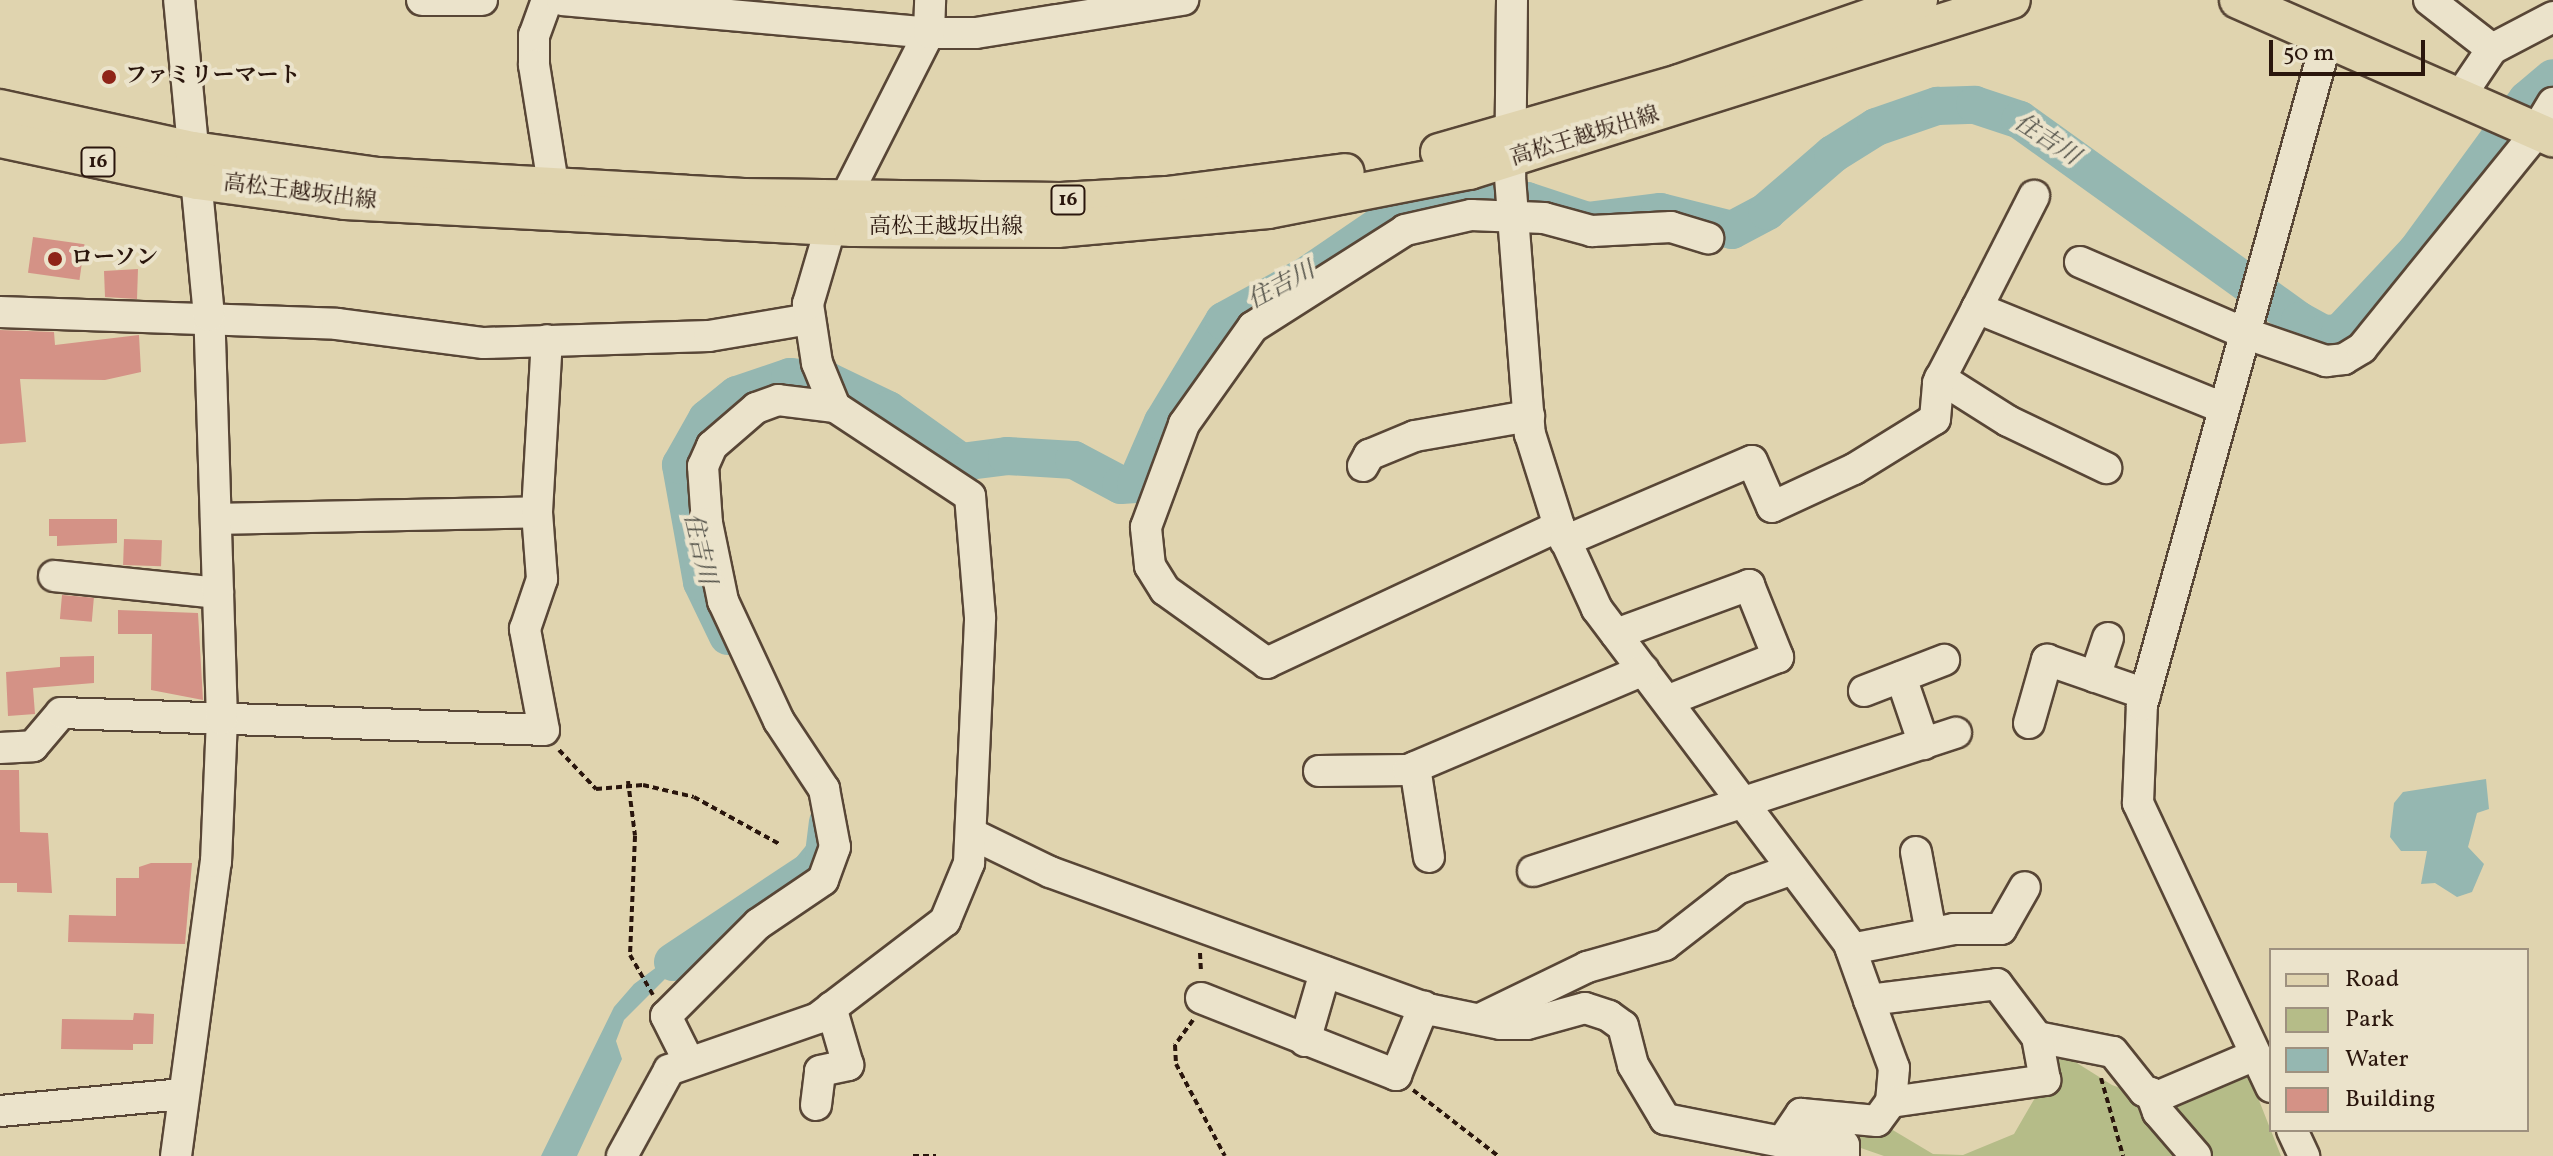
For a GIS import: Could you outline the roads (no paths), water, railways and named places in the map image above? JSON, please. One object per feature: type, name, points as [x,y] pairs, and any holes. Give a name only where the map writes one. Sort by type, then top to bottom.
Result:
[{"type":"main road","name":"高松王越坂出線","points":[[1512,181],[1919,0]]},
{"type":"main road","name":"高松王越坂出線","points":[[0,139],[195,166],[553,184],[838,213],[1057,229],[1181,219],[1371,193],[1512,181],[2012,0]]},
{"type":"main road","points":[[2238,0],[2533,124]]},
{"type":"main road","name":"高松王越坂出線","points":[[0,108],[195,166],[345,201],[838,213]]},
{"type":"street","points":[[176,1156],[182,1094],[216,862],[222,719],[209,316],[179,0]]},
{"type":"street","points":[[422,0],[482,0]]},
{"type":"street","points":[[547,0],[534,35],[534,65],[553,184]]},
{"type":"street","points":[[562,0],[929,33],[976,33],[1183,0]]},
{"type":"street","points":[[835,407],[817,363],[808,304],[838,213],[929,33],[930,0]]},
{"type":"street","points":[[1512,0],[1512,181],[1529,416],[1562,533],[1616,634],[1851,949],[1894,1068],[1891,1102],[1877,1121],[1801,1114],[1782,1142]]},
{"type":"street","points":[[2429,0],[2492,49]]},
{"type":"street","points":[[2461,95],[2492,49],[2553,17]]},
{"type":"street","points":[[2269,1083],[2138,803],[2145,694],[2327,39]]},
{"type":"street","points":[[2080,262],[2244,333],[2326,361],[2362,348],[2533,124]]},
{"type":"street","points":[[1512,181],[1592,231],[1671,227],[1708,238]]},
{"type":"street","points":[[1512,181],[1442,217],[1405,230],[1253,327],[1184,424],[1146,527],[1150,566],[1165,590],[1267,663],[1562,533],[1752,461],[1772,507],[1854,469],[1935,419],[1940,378],[2034,196]]},
{"type":"street","points":[[1977,308],[2223,408]]},
{"type":"street","points":[[0,312],[209,316],[484,343],[709,336],[810,319]]},
{"type":"street","points":[[0,748],[33,746],[61,713],[544,730],[525,629],[542,579],[537,512],[547,340]]},
{"type":"street","points":[[1940,378],[2008,421],[2106,468]]},
{"type":"street","points":[[622,1156],[669,1070],[831,1007],[945,921],[974,835],[971,733],[980,617],[970,496],[835,407],[778,400],[756,408],[721,436],[703,466],[707,523],[723,601],[779,721],[824,789],[835,847],[823,880],[758,924],[666,1016],[689,1062]]},
{"type":"street","points":[[1363,466],[1369,455],[1415,436],[1529,416]]},
{"type":"street","points":[[216,519],[537,512]]},
{"type":"street","points":[[54,576],[103,567],[218,593]]},
{"type":"street","points":[[1616,634],[1749,585],[1778,657],[1667,701]]},
{"type":"street","points":[[2095,677],[2108,638]]},
{"type":"street","points":[[1864,691],[1944,660]]},
{"type":"street","points":[[2029,723],[2047,660],[2145,694]]},
{"type":"street","points":[[1319,771],[1415,767],[1644,670]]},
{"type":"street","points":[[1901,677],[1924,744]]},
{"type":"street","points":[[1533,871],[1956,733]]},
{"type":"street","points":[[1415,767],[1429,857]]},
{"type":"street","points":[[974,835],[1050,872],[1424,1006],[1527,1024],[1585,1008],[1609,1016],[1623,1026],[1638,1075],[1665,1119],[1782,1142],[1844,1145],[1844,1156]]},
{"type":"street","points":[[1916,852],[1931,933]]},
{"type":"street","points":[[1482,1018],[1587,967],[1665,945],[1737,889],[1793,869]]},
{"type":"street","points":[[1851,949],[1931,933],[2001,929],[2025,887]]},
{"type":"street","points":[[1305,1041],[1325,972]]},
{"type":"street","points":[[1869,1000],[1997,984],[2037,1037],[2045,1080],[1891,1102]]},
{"type":"street","points":[[1201,998],[1396,1075],[1424,1006]]},
{"type":"street","points":[[816,1105],[820,1071],[848,1065],[831,1007]]},
{"type":"street","points":[[2037,1037],[2095,1045],[2123,1064],[2151,1093],[2158,1112],[2196,1156]]},
{"type":"street","points":[[2151,1093],[2159,1096],[2255,1055]]},
{"type":"street","points":[[0,1111],[182,1094]]},
{"type":"street","points":[[2293,1132],[2304,1156]]},
{"type":"water","points":[[2486,779],[2489,809],[2477,813],[2468,847],[2484,864],[2472,892],[2457,897],[2435,883],[2421,884],[2427,851],[2401,851],[2390,837],[2394,803],[2403,792]]},
{"type":"water","points":[[708,929],[724,951],[701,966],[687,964],[697,947],[624,1020],[616,1041],[622,1059],[577,1156],[541,1156],[614,1007],[634,984]]},
{"type":"waterway","name":"住吉川","points":[[728,636],[702,582],[681,465],[707,419],[737,395],[790,377],[828,381],[888,410],[961,462],[1007,456],[1074,460],[1121,485],[1136,484],[1163,422],[1224,321],[1306,276],[1397,214],[1438,204],[1527,201],[1587,221],[1660,212],[1732,230],[1767,211],[1833,154],[1876,127],[1937,106],[1975,105],[2020,120],[2300,321],[2323,334],[2340,333],[2417,251],[2527,100],[2553,78]]},
{"type":"waterway","name":"住吉川","points":[[673,962],[810,871],[824,854],[828,822]]},
{"type":"place","name":"ファミリーマート","points":[[109,77]]},
{"type":"place","name":"ローソン","points":[[55,259]]}]
